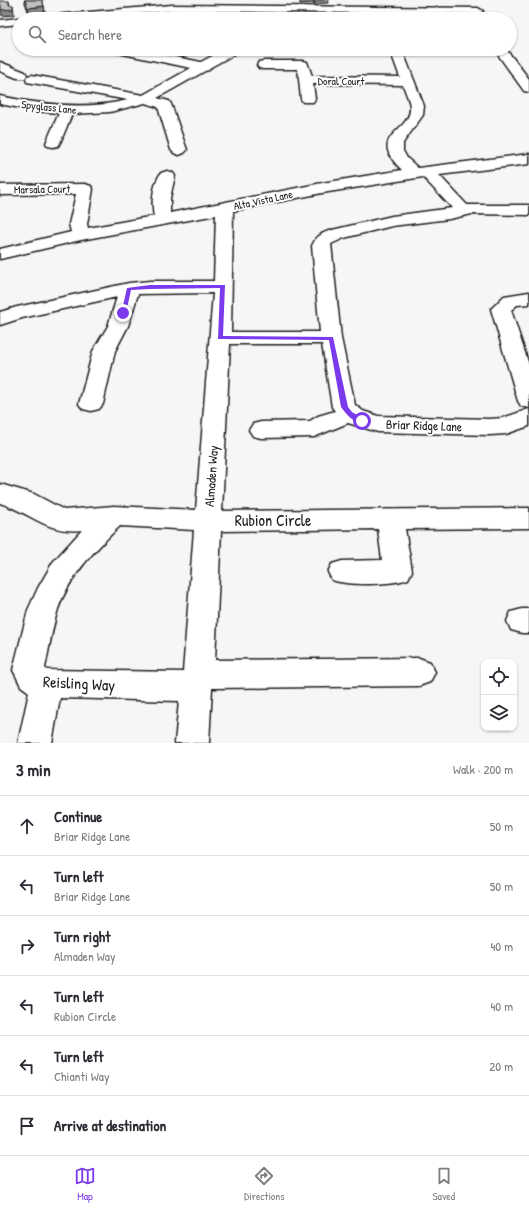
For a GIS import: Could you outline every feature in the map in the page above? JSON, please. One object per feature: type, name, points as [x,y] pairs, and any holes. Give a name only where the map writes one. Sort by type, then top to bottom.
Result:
[{"type":"street","points":[[116,0],[124,11]]},
{"type":"street","points":[[372,0],[377,12]]},
{"type":"street","points":[[470,0],[478,12]]},
{"type":"street","points":[[113,12],[172,8],[219,12]]},
{"type":"street","points":[[0,23],[12,22]]},
{"type":"street","points":[[154,56],[205,66]]},
{"type":"street","name":"Spyglass Lane","points":[[0,100],[36,108],[81,111],[135,103],[146,99],[222,56]]},
{"type":"street","points":[[396,56],[418,106],[418,111],[412,123],[401,132],[397,138],[395,146],[399,158],[421,172],[463,211]]},
{"type":"street","points":[[505,56],[529,88]]},
{"type":"street","name":"Doral Court","points":[[263,65],[303,65],[306,80],[408,81]]},
{"type":"street","name":"Spyglass Lane","points":[[0,66],[27,77],[146,99]]},
{"type":"street","points":[[306,80],[308,99]]},
{"type":"street","points":[[146,99],[164,104],[180,150]]},
{"type":"street","points":[[53,143],[67,110]]},
{"type":"street","name":"Alta Vista Lane","points":[[0,254],[81,235],[322,188],[421,172],[529,160]]},
{"type":"street","points":[[163,220],[160,210],[160,199],[167,176]]},
{"type":"street","name":"Marsala Court","points":[[0,190],[85,189],[78,224],[81,235]]},
{"type":"street","name":"Almaden Way","points":[[192,743],[198,680],[220,338],[225,208]]},
{"type":"street","points":[[261,430],[314,429],[326,422],[350,414],[344,407],[331,338],[321,246],[323,241],[338,234],[392,222],[463,211],[477,209],[529,210]]},
{"type":"street","points":[[0,319],[17,313],[129,289],[150,287],[223,287]]},
{"type":"street","points":[[91,404],[104,351],[118,326],[129,289]]},
{"type":"street","points":[[529,298],[511,300],[501,309],[529,401]]},
{"type":"street","points":[[220,338],[331,338]]},
{"type":"street","name":"Briar Ridge Lane","points":[[350,414],[362,421],[378,424],[490,428],[506,426],[529,417]]},
{"type":"street","name":"Rubion Circle","points":[[0,494],[25,501],[59,520],[71,521],[114,516],[208,521],[529,518]]},
{"type":"street","name":"Reisling Way","points":[[114,516],[76,552],[61,572],[43,611],[29,670],[32,677],[37,682],[47,684],[198,680],[300,674],[419,672]]},
{"type":"street","points":[[342,572],[398,571],[390,519]]},
{"type":"street","points":[[35,743],[47,684]]},
{"type":"building","points":[[25,0],[42,0],[44,6],[28,8]]},
{"type":"building","points":[[0,1],[9,1],[9,5],[13,5],[13,9],[1,10]]},
{"type":"route","points":[[123,313],[129,289],[150,287],[223,287],[220,338],[331,338],[344,407],[350,414],[362,421]]}]
